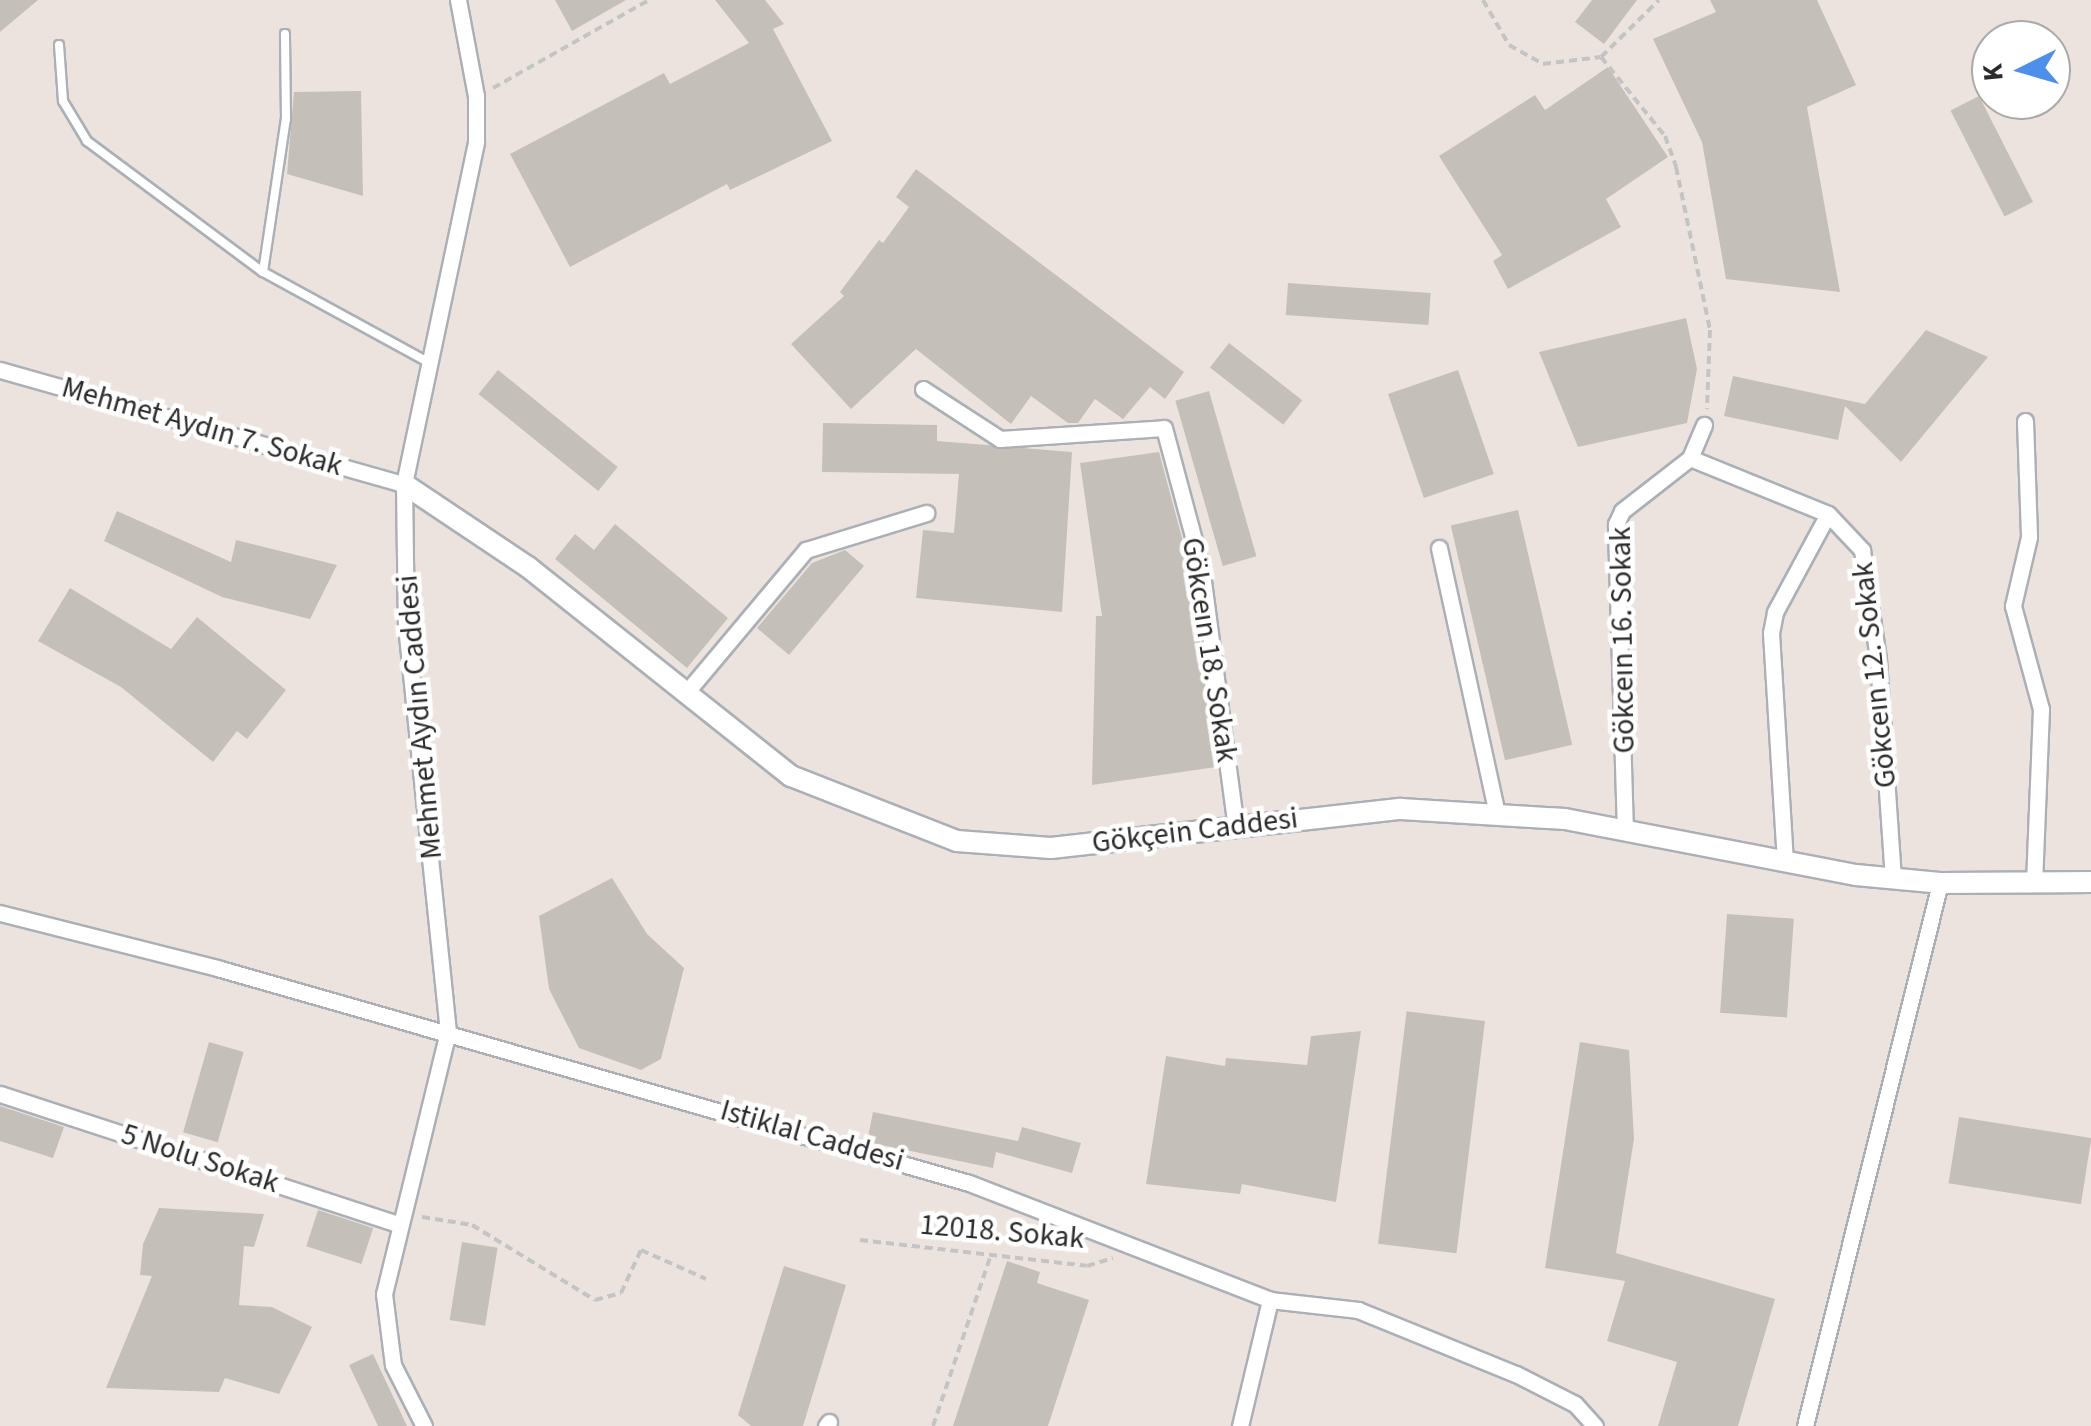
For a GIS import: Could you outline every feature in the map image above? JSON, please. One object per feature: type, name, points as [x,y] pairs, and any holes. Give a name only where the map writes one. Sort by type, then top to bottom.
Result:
[{"type":"street","name":"Mehmet Aydın Caddesi","points":[[424,1426],[393,1365],[383,1330],[384,1294],[448,1032],[406,629],[404,484],[428,362],[465,212],[476,96],[458,0]]},
{"type":"street","name":"Mehmet Aydın 7. Sokak","points":[[0,370],[404,484]]},
{"type":"street","name":"Gökceın 18. Sokak","points":[[924,389],[1000,438],[1164,428],[1201,566],[1236,829]]},
{"type":"street","points":[[2025,421],[2030,536],[2014,606],[2041,709],[2034,882]]},
{"type":"street","name":"Gökceın 16. Sokak","points":[[1625,832],[1616,524],[1622,511],[1690,458],[1704,426]]},
{"type":"street","name":"Gökceın 12. Sokak","points":[[1690,458],[1828,514],[1850,532],[1868,572],[1894,878]]},
{"type":"street","name":"Gökçein Caddesi","points":[[404,484],[528,566],[791,776],[958,841],[1051,848],[1401,809],[1497,814],[1894,878],[1940,882],[2091,882]]},
{"type":"street","points":[[685,694],[806,550],[926,513]]},
{"type":"street","points":[[1784,862],[1771,633],[1775,612],[1828,514]]},
{"type":"street","points":[[1440,548],[1497,814]]},
{"type":"street","points":[[1806,1426],[1940,882]]},
{"type":"street","name":"Istiklal Caddesi","points":[[0,913],[448,1032],[970,1183],[1270,1300],[1358,1310],[1516,1374],[1575,1404],[1596,1426]]},
{"type":"street","name":"5 Nolu Sokak","points":[[0,1094],[402,1219]]},
{"type":"street","points":[[1240,1426],[1270,1300]]},
{"type":"lane","points":[[263,272],[286,118],[285,34]]},
{"type":"lane","points":[[59,46],[63,101],[77,130],[194,226],[263,272],[428,362]]},
{"type":"path","points":[[476,96],[649,0]]},
{"type":"path","points":[[1483,0],[1520,56],[1543,64],[1601,58],[1659,0]]},
{"type":"path","points":[[1601,58],[1665,136],[1676,167],[1710,330],[1704,426]]},
{"type":"path","points":[[402,1219],[472,1225],[595,1300],[621,1293],[641,1250],[706,1279]]},
{"type":"path","name":"12018. Sokak","points":[[860,1240],[1087,1266],[1139,1251]]},
{"type":"path","points":[[933,1426],[991,1254]]},
{"type":"building","points":[[0,0],[38,0],[0,32]]},
{"type":"building","points":[[555,0],[626,0],[572,31]]},
{"type":"building","points":[[715,0],[765,0],[784,24],[773,29],[832,141],[730,190],[727,184],[570,267],[510,154],[664,73],[670,84],[749,43]]},
{"type":"building","points":[[1592,0],[1637,0],[1604,44],[1575,22]]},
{"type":"building","points":[[1710,0],[1817,0],[1856,85],[1807,107],[1840,292],[1726,279],[1702,142],[1653,39],[1716,12]]},
{"type":"building","points":[[1608,67],[1668,157],[1606,199],[1621,227],[1508,289],[1493,261],[1502,255],[1439,156],[1535,95],[1545,110]]},
{"type":"building","points":[[361,91],[363,196],[287,174],[294,92]]},
{"type":"building","points":[[1971,100],[1971,120],[1991,120],[2033,202],[2005,217],[1950,111]]},
{"type":"building","points":[[916,169],[1184,372],[1165,399],[1150,387],[1123,419],[1095,399],[1078,423],[1068,423],[1031,396],[1011,424],[916,349],[851,409],[791,344],[844,296],[840,292],[909,207],[896,197]]},
{"type":"building","points":[[1288,283],[1431,293],[1428,325],[1286,315]]},
{"type":"building","points":[[1686,318],[1697,369],[1687,423],[1578,447],[1539,352]]},
{"type":"building","points":[[1926,330],[1988,357],[1901,462],[1845,406],[1838,440],[1724,416],[1733,376],[1865,404]]},
{"type":"building","points":[[1229,343],[1302,400],[1283,425],[1210,367]]},
{"type":"building","points":[[498,370],[618,467],[598,491],[478,394]]},
{"type":"building","points":[[1458,370],[1494,474],[1424,498],[1388,394]]},
{"type":"building","points":[[1209,391],[1256,556],[1223,566],[1175,401]]},
{"type":"building","points":[[823,423],[937,425],[937,441],[1072,452],[1062,612],[916,598],[923,530],[954,533],[959,474],[822,472]]},
{"type":"building","points":[[1159,452],[1190,568],[1216,767],[1092,785],[1096,616],[1102,616],[1080,463]]},
{"type":"building","points":[[1518,510],[1572,745],[1505,760],[1451,526]]},
{"type":"building","points":[[117,511],[231,562],[236,540],[337,565],[310,619],[222,597],[104,541]]},
{"type":"building","points":[[615,524],[728,618],[687,668],[555,559],[575,534],[594,550]]},
{"type":"building","points":[[845,550],[864,566],[789,655],[757,628],[812,563]]},
{"type":"building","points":[[70,588],[171,649],[197,617],[286,690],[247,739],[237,731],[213,762],[121,687],[38,641]]},
{"type":"building","points":[[612,878],[647,934],[684,968],[661,1059],[641,1070],[579,1048],[549,989],[539,916]]},
{"type":"building","points":[[1727,914],[1794,919],[1787,1017],[1720,1013]]},
{"type":"building","points":[[1407,1011],[1485,1021],[1456,1253],[1378,1244]]},
{"type":"building","points":[[1361,1031],[1336,1202],[1242,1184],[1240,1194],[1146,1184],[1166,1056],[1225,1066],[1226,1058],[1307,1065],[1311,1036]]},
{"type":"building","points":[[209,1042],[244,1052],[218,1142],[183,1132]]},
{"type":"building","points":[[1580,1042],[1629,1050],[1634,1139],[1616,1253],[1775,1299],[1738,1426],[1658,1426],[1677,1362],[1607,1341],[1625,1281],[1545,1268]]},
{"type":"building","points":[[0,1106],[64,1127],[53,1158],[0,1141]]},
{"type":"building","points":[[873,1112],[1018,1141],[1022,1127],[1081,1143],[1072,1173],[996,1152],[993,1168],[867,1142]]},
{"type":"building","points":[[1959,1117],[2091,1138],[2081,1204],[1949,1183]]},
{"type":"building","points":[[159,1208],[264,1214],[254,1247],[244,1246],[239,1305],[272,1307],[312,1327],[279,1394],[225,1378],[219,1392],[106,1388],[152,1276],[140,1275],[143,1244]]},
{"type":"building","points":[[318,1210],[373,1228],[361,1264],[306,1246]]},
{"type":"building","points":[[462,1242],[498,1248],[485,1326],[450,1320]]},
{"type":"building","points":[[1007,1261],[1040,1272],[1037,1283],[1089,1300],[1048,1426],[953,1426]]},
{"type":"building","points":[[784,1266],[846,1285],[803,1426],[751,1426],[738,1415]]},
{"type":"building","points":[[373,1354],[407,1426],[378,1426],[349,1365]]}]
